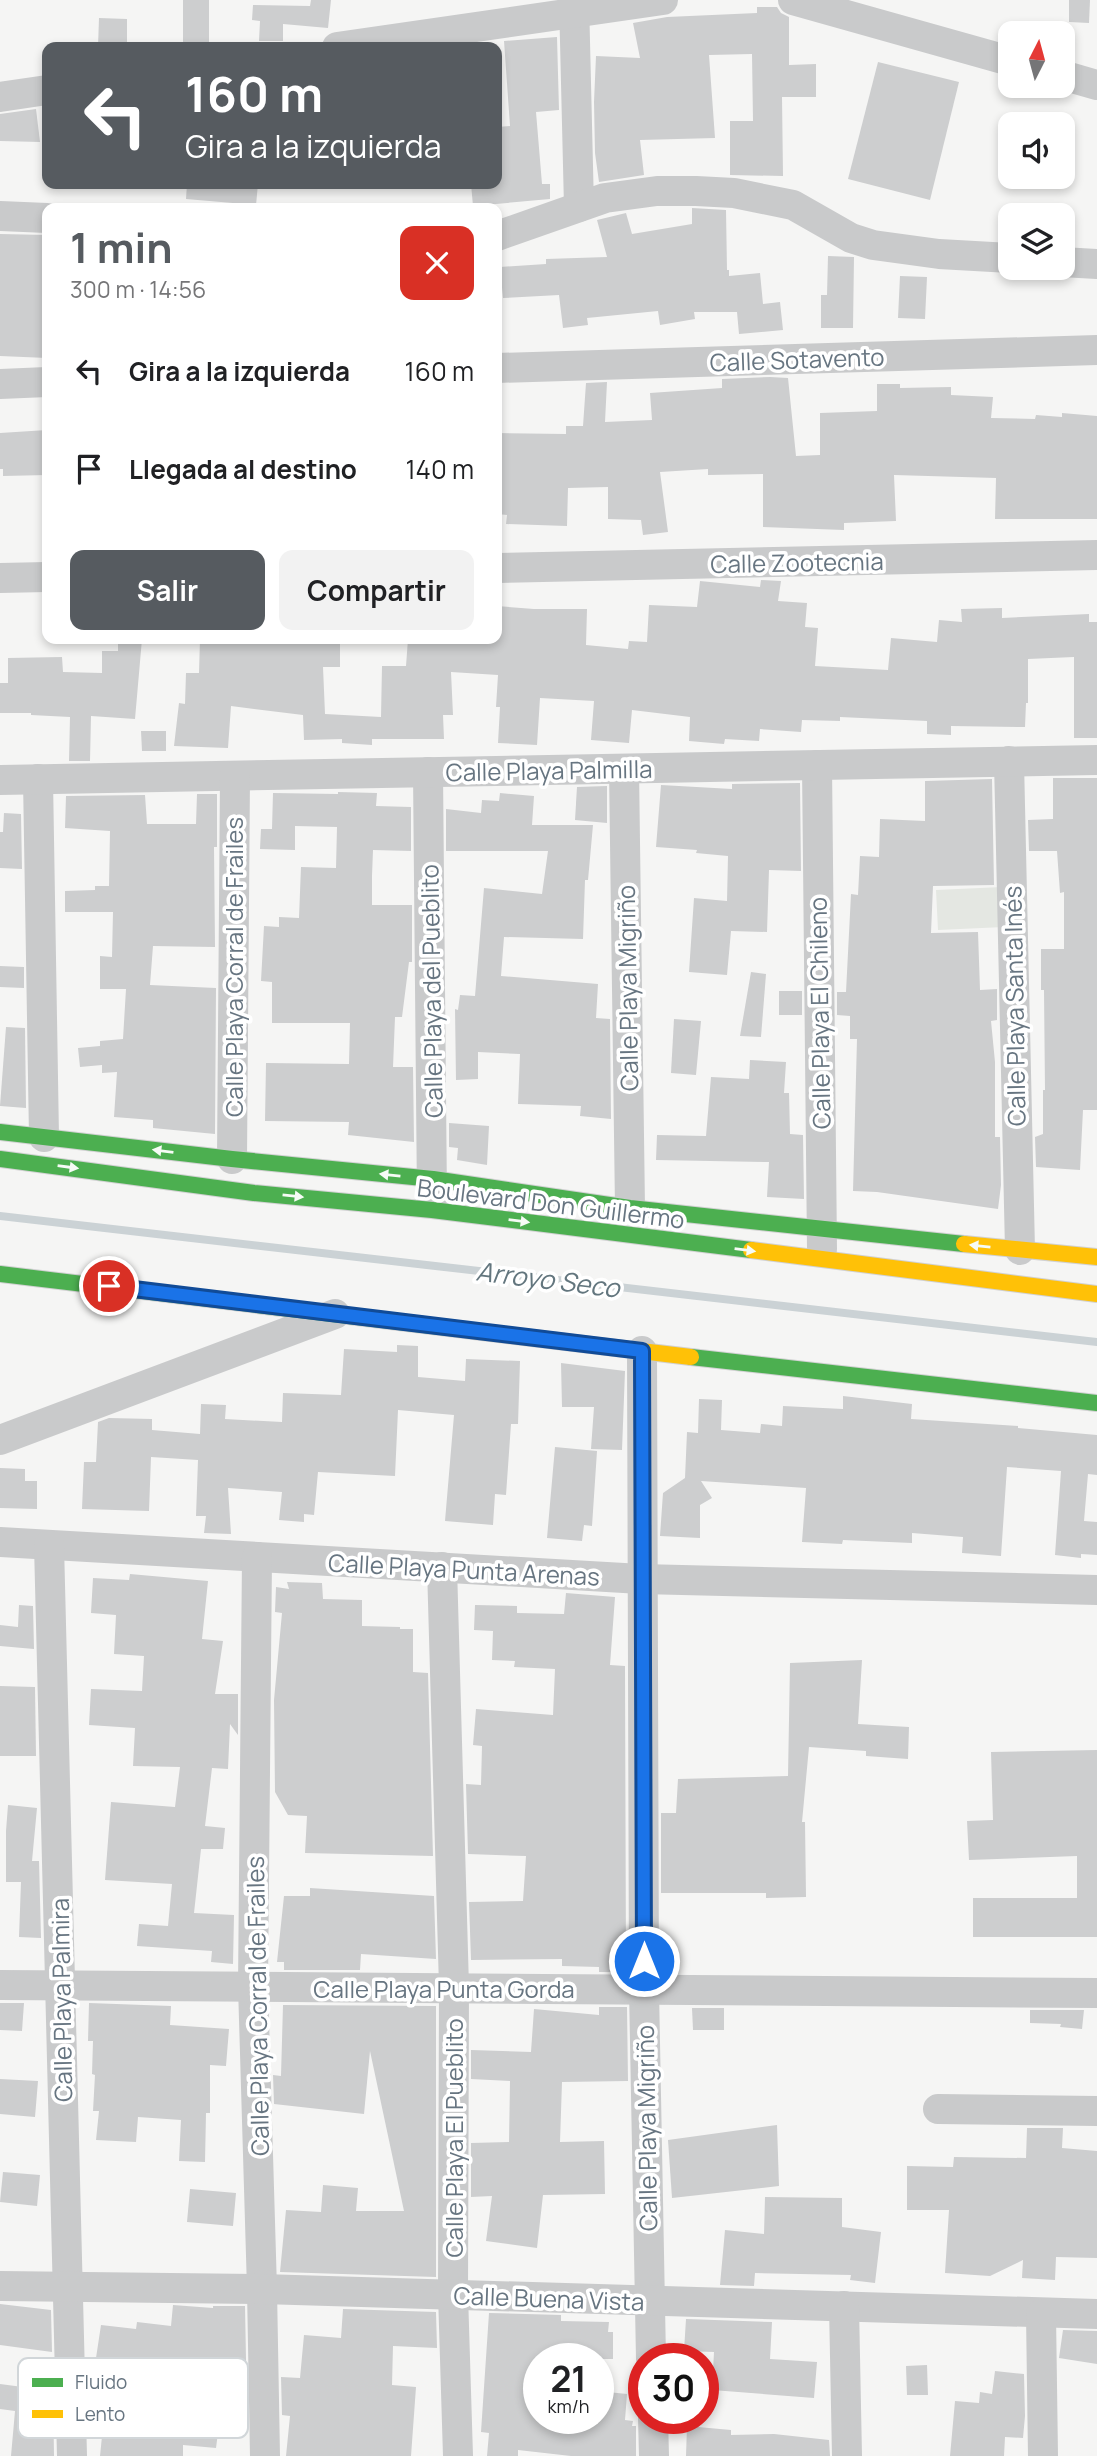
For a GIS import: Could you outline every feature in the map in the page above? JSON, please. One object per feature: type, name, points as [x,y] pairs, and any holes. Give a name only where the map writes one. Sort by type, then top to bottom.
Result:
[{"type":"main road","name":"Boulevard Don Guillermo","points":[[0,1132],[433,1179],[630,1208],[821,1230],[1097,1257]]},
{"type":"main road","name":"Boulevard Don Guillermo","points":[[0,1159],[254,1193],[432,1210],[1097,1294]]},
{"type":"main road","points":[[0,1274],[1097,1403]]},
{"type":"street","points":[[366,42],[574,6],[663,0]]},
{"type":"street","points":[[793,0],[998,58]]},
{"type":"street","points":[[574,6],[579,207]]},
{"type":"street","points":[[1075,79],[1097,85]]},
{"type":"street","points":[[0,97],[42,91]]},
{"type":"street","points":[[502,234],[605,198],[657,191],[734,193],[793,205],[835,230],[873,245],[939,254],[998,257]]},
{"type":"street","points":[[0,216],[42,218]]},
{"type":"street","points":[[1075,263],[1097,264]]},
{"type":"street","name":"Calle Sotavento","points":[[502,369],[1097,350]]},
{"type":"street","points":[[0,384],[42,382]]},
{"type":"street","name":"Calle Zootecnia","points":[[502,568],[1097,555]]},
{"type":"street","points":[[0,578],[42,577]]},
{"type":"street","name":"Calle Playa Palmilla","points":[[0,780],[1097,760]]},
{"type":"street","name":"Calle Playa Santa Inés","points":[[1009,761],[1020,1250]]},
{"type":"street","name":"Calle Playa El Chileno","points":[[817,765],[822,1260]]},
{"type":"street","name":"Calle Playa Migriño","points":[[624,769],[630,1208]]},
{"type":"street","name":"Calle Playa del Pueblito","points":[[428,772],[432,1210]]},
{"type":"street","name":"Calle Playa Corral de Frailes","points":[[232,1159],[235,776]]},
{"type":"street","points":[[38,779],[44,1138]]},
{"type":"street","points":[[0,1440],[338,1313]]},
{"type":"street","name":"Calle Playa Migriño","points":[[642,1351],[644,1989],[650,2343]]},
{"type":"street","name":"Calle Playa Punta Arenas","points":[[0,1542],[641,1579],[1097,1590]]},
{"type":"street","name":"Calle Playa Palmira","points":[[50,1545],[69,2358]]},
{"type":"street","name":"Calle Playa Corral de Frailes","points":[[257,1557],[253,1986],[265,2456]]},
{"type":"street","name":"Calle Playa El Pueblito","points":[[442,1567],[454,1987],[453,2294],[458,2456]]},
{"type":"street","name":"Calle Playa Punta Gorda","points":[[0,1985],[1097,1993]]},
{"type":"street","points":[[938,2109],[1097,2111]]},
{"type":"street","name":"Calle Buena Vista","points":[[0,2286],[262,2289],[1097,2314]]},
{"type":"street","points":[[844,2306],[847,2456]]},
{"type":"street","points":[[1041,2314],[1042,2456]]},
{"type":"street","points":[[653,2434],[654,2456]]},
{"type":"street","name":"Calle Playa Palmira","points":[[71,2438],[72,2456]]},
{"type":"shaded area","points":[[1002,887],[1004,927],[938,930],[936,890]]},
{"type":"building","points":[[183,0],[209,0],[209,42],[183,42]]},
{"type":"building","points":[[311,0],[331,0],[328,28],[283,24],[283,41],[259,41],[260,21],[252,20],[253,5],[310,6]]},
{"type":"building","points":[[1069,0],[1090,0],[1089,23],[1069,21]]},
{"type":"building","points":[[757,7],[777,7],[789,17],[789,65],[816,64],[816,97],[782,97],[783,176],[730,175],[730,121],[753,121],[752,54],[709,55],[715,138],[640,140],[644,175],[599,182],[595,153],[596,56],[640,58],[633,23],[667,17],[757,13]]},
{"type":"building","points":[[99,18],[127,19],[127,42],[98,42]]},
{"type":"building","points":[[557,37],[559,110],[536,112],[542,184],[550,184],[550,199],[473,203],[471,189],[502,189],[502,127],[510,126],[504,41]]},
{"type":"building","points":[[878,62],[959,82],[930,200],[848,179]]},
{"type":"building","points":[[36,109],[40,142],[0,141],[0,114]]},
{"type":"building","points":[[187,189],[258,189],[256,203],[186,199]]},
{"type":"building","points":[[692,208],[726,210],[729,276],[760,273],[763,304],[780,302],[783,330],[739,334],[737,312],[694,312],[695,319],[660,325],[658,311],[587,318],[588,325],[563,328],[559,295],[503,298],[502,267],[546,264],[546,259],[607,257],[597,220],[626,213],[632,234],[692,224]]},
{"type":"building","points":[[0,234],[42,235],[42,358],[0,356]]},
{"type":"building","points":[[828,256],[854,257],[853,328],[821,328],[821,295],[827,295]]},
{"type":"building","points":[[900,276],[927,277],[925,319],[898,318]]},
{"type":"building","points":[[788,378],[796,456],[820,455],[820,413],[877,411],[877,384],[900,384],[900,388],[951,387],[951,395],[993,397],[991,418],[1035,419],[1036,415],[1062,417],[1062,413],[1097,416],[1097,519],[995,519],[996,478],[894,475],[896,521],[844,523],[844,530],[763,527],[763,474],[708,475],[708,469],[660,472],[668,532],[643,535],[641,520],[608,519],[608,487],[568,488],[567,526],[506,524],[507,515],[502,514],[502,433],[566,434],[566,426],[583,426],[586,383],[607,382],[605,422],[652,420],[650,393],[722,388],[722,379]]},
{"type":"building","points":[[42,430],[42,475],[3,476],[3,469],[0,469],[0,433]]},
{"type":"building","points":[[761,580],[781,581],[778,601],[807,603],[805,627],[818,628],[815,666],[888,670],[891,638],[937,642],[939,620],[962,622],[961,609],[1002,608],[1002,618],[1089,614],[1089,622],[1097,622],[1097,738],[1074,738],[1074,657],[1028,659],[1025,727],[951,726],[951,735],[927,734],[927,721],[840,717],[840,721],[802,720],[801,732],[760,729],[759,741],[725,739],[724,744],[689,741],[690,717],[632,710],[629,743],[591,740],[594,701],[540,698],[537,745],[498,743],[498,675],[451,672],[453,715],[443,715],[444,739],[372,739],[372,745],[342,743],[342,739],[304,740],[303,715],[231,706],[228,748],[174,746],[179,703],[185,704],[186,673],[199,673],[200,644],[340,644],[340,667],[323,667],[325,714],[381,717],[382,666],[406,666],[408,644],[502,644],[502,606],[587,609],[586,645],[628,649],[629,641],[647,642],[649,605],[697,607],[700,581],[760,587]]},
{"type":"building","points":[[118,644],[142,644],[135,719],[91,716],[90,761],[69,761],[70,717],[0,713],[0,683],[8,683],[8,658],[62,657],[63,672],[102,673],[102,651],[118,651]]},
{"type":"building","points":[[141,731],[166,731],[166,751],[142,751]]},
{"type":"building","points":[[1053,778],[1097,778],[1097,1110],[1083,1110],[1080,1170],[1036,1167],[1035,1137],[1043,1134],[1045,1090],[1041,949],[1064,949],[1064,892],[1060,893],[1057,851],[1029,851],[1028,820],[1053,819]]},
{"type":"building","points":[[992,779],[994,885],[933,886],[931,933],[978,932],[980,990],[997,989],[997,1020],[991,1021],[995,1062],[995,1137],[1000,1137],[1001,1185],[998,1209],[853,1191],[857,1039],[850,1039],[850,1016],[837,1015],[837,992],[846,992],[851,894],[858,895],[860,856],[879,857],[880,819],[925,821],[925,781]]},
{"type":"building","points":[[800,783],[801,871],[769,870],[767,932],[731,931],[727,975],[689,972],[694,898],[727,901],[728,856],[696,853],[697,850],[656,847],[661,785],[732,789],[732,784]]},
{"type":"building","points":[[607,786],[607,823],[575,820],[577,787]]},
{"type":"building","points":[[273,793],[377,793],[376,806],[411,807],[411,851],[373,850],[372,905],[412,905],[412,962],[409,962],[402,1017],[395,1017],[393,1067],[413,1067],[414,1142],[348,1135],[349,1122],[265,1121],[266,1063],[349,1064],[350,1023],[272,1023],[272,982],[261,981],[264,926],[279,927],[279,917],[299,918],[301,867],[336,868],[337,827],[295,826],[295,850],[260,849],[261,829],[272,829]]},
{"type":"building","points":[[500,793],[534,796],[532,825],[593,825],[588,880],[585,880],[583,939],[504,937],[501,976],[598,984],[596,1018],[610,1019],[611,1119],[580,1116],[581,1106],[518,1104],[520,1054],[478,1052],[478,1079],[456,1080],[455,1009],[458,1010],[460,995],[475,996],[484,888],[542,894],[548,851],[446,851],[446,809],[481,813],[482,800],[499,801]]},
{"type":"building","points":[[197,794],[217,794],[217,847],[214,847],[215,947],[153,946],[150,985],[216,988],[215,1134],[153,1128],[153,1120],[114,1117],[117,1072],[102,1073],[102,1065],[80,1067],[78,1048],[100,1046],[100,1041],[123,1039],[126,989],[100,989],[100,956],[112,957],[113,912],[65,912],[65,891],[95,890],[95,886],[109,886],[110,831],[65,828],[66,796],[145,795],[147,824],[196,824]]},
{"type":"building","points":[[4,813],[21,814],[22,869],[0,868],[0,832],[3,832]]},
{"type":"building","points":[[0,966],[24,967],[24,988],[0,987]]},
{"type":"building","points":[[751,972],[766,974],[761,1037],[740,1036]]},
{"type":"building","points":[[779,991],[802,991],[802,1015],[779,1015]]},
{"type":"building","points":[[674,1019],[701,1021],[696,1075],[671,1073]]},
{"type":"building","points":[[6,1027],[25,1028],[26,1108],[0,1106]]},
{"type":"building","points":[[750,1060],[786,1062],[784,1093],[789,1093],[790,1134],[803,1135],[804,1199],[767,1197],[769,1162],[656,1160],[657,1135],[706,1136],[711,1077],[749,1079]]},
{"type":"building","points":[[449,1123],[489,1126],[487,1165],[457,1160],[458,1148],[449,1147]]},
{"type":"building","points":[[397,1345],[418,1346],[418,1377],[465,1381],[466,1359],[520,1361],[518,1424],[511,1424],[506,1495],[495,1494],[493,1525],[445,1521],[454,1415],[398,1410],[395,1476],[318,1472],[314,1515],[304,1514],[304,1522],[279,1520],[282,1492],[228,1488],[231,1534],[204,1533],[206,1516],[196,1516],[198,1460],[151,1457],[149,1511],[82,1509],[84,1462],[96,1462],[98,1422],[109,1418],[152,1419],[152,1430],[200,1434],[201,1404],[226,1405],[225,1419],[282,1422],[283,1393],[341,1395],[344,1349],[397,1352]]},
{"type":"building","points":[[561,1363],[625,1371],[622,1450],[591,1449],[594,1407],[562,1407]]},
{"type":"building","points":[[843,1396],[912,1404],[911,1419],[1018,1426],[1097,1435],[1097,1475],[1088,1474],[1084,1521],[1097,1522],[1097,1555],[1081,1554],[1081,1558],[1055,1555],[1061,1471],[1007,1467],[1001,1556],[962,1553],[963,1537],[912,1533],[912,1543],[843,1540],[842,1544],[802,1542],[806,1488],[701,1481],[712,1498],[700,1505],[700,1538],[660,1536],[663,1493],[685,1478],[687,1432],[698,1433],[699,1399],[722,1400],[721,1430],[760,1433],[761,1424],[782,1426],[783,1406],[843,1409]]},
{"type":"building","points":[[555,1447],[597,1451],[592,1526],[584,1525],[582,1541],[547,1538]]},
{"type":"building","points":[[0,1468],[25,1469],[25,1481],[37,1481],[37,1509],[0,1508]]},
{"type":"building","points":[[130,1574],[208,1581],[202,1639],[223,1641],[215,1694],[238,1694],[238,1735],[230,1724],[228,1769],[212,1768],[205,1826],[225,1828],[223,1849],[201,1849],[194,1913],[234,1915],[233,1964],[211,1962],[212,1951],[137,1946],[139,1924],[168,1926],[172,1884],[105,1880],[111,1802],[175,1807],[180,1767],[133,1766],[135,1728],[89,1725],[91,1689],[142,1691],[144,1656],[114,1654],[116,1615],[91,1613],[93,1578],[129,1580]]},
{"type":"building","points":[[287,1582],[322,1583],[323,1599],[362,1600],[362,1626],[413,1629],[413,1672],[428,1673],[433,1856],[305,1853],[307,1816],[288,1815],[275,1792],[274,1700],[282,1613],[275,1612],[276,1587],[289,1589]]},
{"type":"building","points":[[566,1593],[615,1597],[610,1665],[625,1666],[626,1972],[599,1972],[599,1967],[562,1966],[562,1959],[471,1960],[469,1902],[523,1901],[526,1856],[468,1854],[466,1784],[481,1785],[482,1746],[473,1745],[476,1709],[553,1715],[555,1669],[514,1667],[515,1661],[492,1660],[493,1631],[474,1630],[475,1605],[517,1606],[517,1613],[564,1614]]},
{"type":"building","points":[[19,1605],[33,1606],[34,1649],[0,1646],[0,1625],[18,1627]]},
{"type":"building","points":[[862,1660],[858,1724],[909,1727],[908,1759],[866,1756],[866,1751],[809,1747],[802,1822],[805,1822],[806,1897],[766,1898],[766,1893],[661,1893],[661,1813],[676,1813],[678,1779],[788,1776],[790,1663]]},
{"type":"building","points":[[0,1686],[35,1687],[36,1756],[0,1756]]},
{"type":"building","points":[[1097,1750],[1097,1937],[973,1937],[973,1898],[1077,1898],[1077,1856],[969,1860],[967,1821],[993,1820],[991,1752]]},
{"type":"building","points":[[8,1805],[37,1808],[32,1861],[39,1861],[41,1938],[19,1937],[21,1882],[6,1882]]},
{"type":"building","points":[[310,1888],[434,1896],[436,1959],[361,1954],[360,1970],[284,1970],[284,1962],[277,1962],[284,1896],[310,1896]]},
{"type":"building","points":[[0,2003],[24,2003],[22,2031],[0,2030]]},
{"type":"building","points":[[89,2003],[171,2006],[170,2025],[229,2029],[226,2066],[210,2065],[210,2113],[206,2113],[205,2162],[179,2161],[181,2120],[138,2117],[136,2142],[96,2140],[99,2111],[93,2111],[95,2075],[92,2074],[93,2041],[88,2041]]},
{"type":"building","points":[[283,2005],[436,2006],[436,2277],[280,2272],[286,2210],[321,2212],[323,2185],[358,2188],[356,2211],[404,2211],[370,2051],[364,2114],[274,2104],[273,2075],[281,2076]]},
{"type":"building","points":[[599,2007],[627,2007],[628,2081],[562,2082],[560,2142],[604,2141],[605,2194],[543,2195],[537,2248],[486,2241],[492,2196],[471,2197],[471,2143],[509,2142],[510,2081],[471,2079],[471,2050],[531,2052],[534,2009],[599,2015]]},
{"type":"building","points":[[692,2008],[724,2008],[724,2030],[693,2030]]},
{"type":"building","points":[[1030,2010],[1084,2010],[1082,2029],[1060,2027],[1061,2024],[1030,2023]]},
{"type":"building","points":[[0,2079],[38,2081],[35,2117],[0,2114]]},
{"type":"building","points":[[777,2125],[779,2186],[672,2198],[668,2140]]},
{"type":"building","points":[[1027,2128],[1063,2128],[1062,2148],[1097,2151],[1097,2258],[1056,2257],[1055,2280],[1022,2278],[1023,2260],[990,2276],[945,2273],[949,2210],[907,2210],[907,2166],[953,2167],[954,2157],[1026,2158]]},
{"type":"building","points":[[3,2172],[40,2175],[37,2206],[0,2202]]},
{"type":"building","points":[[190,2189],[236,2193],[233,2226],[187,2222]]},
{"type":"building","points":[[765,2197],[842,2198],[842,2227],[881,2232],[875,2283],[850,2280],[851,2275],[755,2273],[754,2286],[720,2285],[725,2230],[764,2234]]},
{"type":"building","points":[[0,2304],[51,2310],[52,2352],[0,2345]]},
{"type":"building","points":[[173,2305],[213,2308],[245,2306],[246,2358],[96,2358],[101,2325],[136,2329],[137,2322],[171,2326]]},
{"type":"building","points":[[343,2309],[436,2312],[437,2348],[393,2346],[392,2385],[416,2387],[411,2456],[286,2456],[290,2416],[282,2415],[281,2377],[300,2378],[304,2335],[341,2338]]},
{"type":"building","points":[[489,2313],[561,2315],[561,2321],[609,2322],[608,2332],[613,2332],[613,2343],[523,2343],[523,2434],[614,2434],[614,2393],[627,2394],[625,2420],[628,2420],[628,2434],[636,2434],[636,2456],[571,2456],[518,2450],[518,2456],[487,2456],[489,2433],[481,2432]]},
{"type":"building","points":[[686,2319],[772,2322],[770,2359],[817,2362],[814,2398],[719,2391],[719,2343],[684,2343]]},
{"type":"building","points":[[1063,2330],[1097,2331],[1097,2364],[1059,2358]]},
{"type":"building","points":[[927,2365],[928,2395],[907,2395],[906,2366]]},
{"type":"building","points":[[995,2371],[1024,2374],[1023,2438],[1005,2437],[1004,2456],[950,2456],[955,2401],[979,2403],[980,2392],[992,2394]]},
{"type":"building","points":[[0,2384],[18,2386],[18,2438],[54,2438],[54,2456],[11,2456],[15,2411],[0,2409]]},
{"type":"building","points":[[719,2429],[731,2430],[731,2435],[774,2434],[829,2440],[830,2456],[686,2456],[687,2434],[719,2434]]},
{"type":"building","points":[[102,2438],[217,2438],[216,2448],[183,2445],[183,2456],[100,2456]]},
{"type":"waterway","name":"Arroyo Seco","points":[[0,1216],[1097,1342]]},
{"type":"traffic: fast","points":[[0,1132],[433,1179],[630,1208],[964,1244]]},
{"type":"traffic: fast","points":[[0,1159],[254,1193],[432,1210],[751,1250]]},
{"type":"traffic: fast","points":[[0,1274],[457,1329]]},
{"type":"traffic: fast","points":[[691,1357],[1097,1403]]},
{"type":"traffic: slow","points":[[964,1244],[1097,1257]]},
{"type":"traffic: slow","points":[[751,1250],[1097,1294]]},
{"type":"traffic: slow","points":[[457,1329],[691,1357]]},
{"type":"route","points":[[109,1286],[642,1351],[644,1961]]}]
